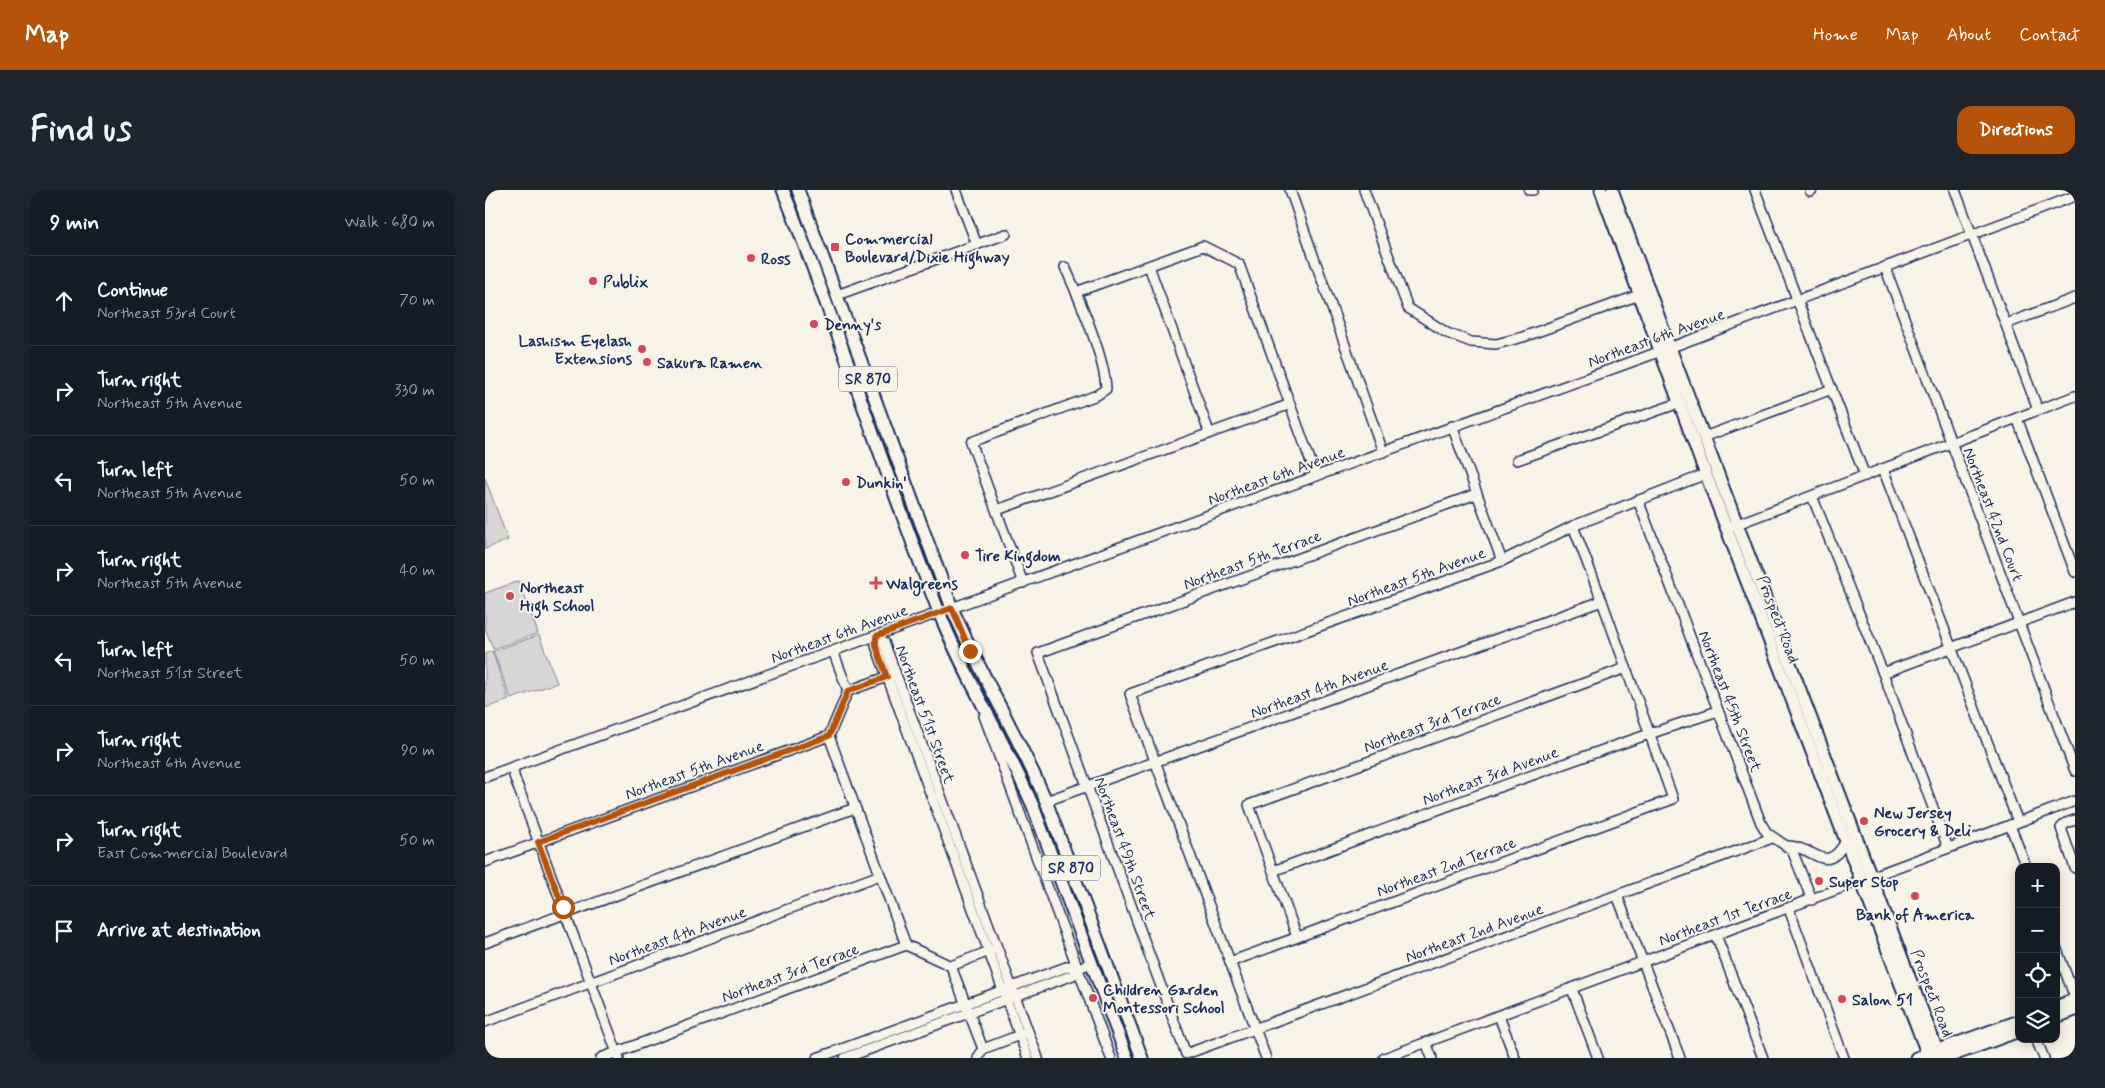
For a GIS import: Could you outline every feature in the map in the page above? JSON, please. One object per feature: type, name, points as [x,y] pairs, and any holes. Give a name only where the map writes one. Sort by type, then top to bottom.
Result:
[{"type":"main road","name":"SR 870","points":[[783,190],[939,613],[975,692],[1007,750],[1036,813],[1127,1058]]},
{"type":"main road","name":"Prospect Road","points":[[1601,190],[1639,295],[1704,437],[1732,526],[1936,1056]]},
{"type":"main road","name":"Prospect Road","points":[[1612,190],[1665,350],[1679,403],[1706,474],[1732,526]]},
{"type":"main road","name":"SR 870","points":[[802,194],[952,608],[970,651],[1029,763],[1046,801],[1142,1058]]},
{"type":"main road","points":[[811,264],[819,269],[827,287],[837,295]]},
{"type":"main road","points":[[823,297],[835,308],[849,341],[856,347]]},
{"type":"main road","points":[[847,362],[858,372],[874,416],[880,424],[885,425]]},
{"type":"main road","points":[[872,430],[880,434],[886,443],[903,488],[911,498]]},
{"type":"main road","name":"Prospect Road","points":[[1799,703],[1846,841],[1867,880]]},
{"type":"main road","points":[[1007,750],[1016,754],[1033,791],[1046,801]]},
{"type":"main road","points":[[1036,813],[1046,817],[1062,859],[1071,866]]},
{"type":"main road","points":[[1066,895],[1075,901],[1092,946],[1103,955]]},
{"type":"main road","points":[[1092,963],[1103,971],[1123,1022],[1131,1028]]},
{"type":"main road","points":[[2060,1005],[2075,999]]},
{"type":"main road","points":[[2060,1016],[2075,1010]]},
{"type":"main road","points":[[1936,1056],[2015,1023]]},
{"type":"main road","points":[[1916,1058],[1936,1056],[2015,1032]]},
{"type":"street","points":[[956,190],[977,245]]},
{"type":"street","points":[[1290,190],[1383,452]]},
{"type":"street","points":[[1364,190],[1408,308],[1447,333],[1471,342],[1496,344],[1639,295]]},
{"type":"street","points":[[1755,190],[1865,476]]},
{"type":"street","points":[[1955,190],[2038,410]]},
{"type":"street","name":"Northeast 6th Avenue","points":[[485,777],[1665,350],[2075,196]]},
{"type":"street","points":[[837,295],[1006,234]]},
{"type":"street","points":[[1076,292],[1203,246],[1239,264],[1288,405],[1316,476]]},
{"type":"street","points":[[1149,266],[1209,432]]},
{"type":"street","points":[[1023,582],[971,442],[1097,395],[1105,389],[1105,374],[1076,292],[1065,267]]},
{"type":"street","name":"Northeast 42nd Court","points":[[1885,267],[2075,770]]},
{"type":"street","points":[[2006,324],[2075,298]]},
{"type":"street","points":[[1704,437],[1832,389]]},
{"type":"street","points":[[1732,526],[2075,396]]},
{"type":"street","points":[[1517,460],[1679,403]]},
{"type":"street","points":[[997,510],[1288,405]]},
{"type":"street","points":[[2017,418],[2075,572]]},
{"type":"street","points":[[1452,426],[1502,561]]},
{"type":"street","points":[[1883,469],[1952,648],[2014,823],[2025,863]]},
{"type":"street","name":"Northeast 5th Avenue","points":[[1157,762],[1130,694],[1502,561],[1573,526],[1706,474]]},
{"type":"street","name":"Northeast 5th Terrace","points":[[1037,653],[1476,494]]},
{"type":"street","points":[[1812,496],[1883,673],[1948,848]]},
{"type":"street","name":"Northeast 45th Street","points":[[1638,500],[1761,823],[1773,838],[1789,846]]},
{"type":"street","points":[[1573,526],[1650,733]]},
{"type":"street","name":"Northeast 4th Avenue","points":[[1046,801],[1602,601]]},
{"type":"street","points":[[1883,673],[2075,602]]},
{"type":"street","name":"Northeast 51st Street","points":[[876,636],[876,646],[891,675],[956,835],[993,950]]},
{"type":"street","points":[[833,651],[848,691],[829,736],[906,945],[951,966],[981,1054],[1024,1034]]},
{"type":"street","name":"Northeast 49th Street","points":[[1037,653],[1186,1054]]},
{"type":"street","name":"Northeast 3rd Terrace","points":[[1273,871],[1249,805],[1626,668]]},
{"type":"street","points":[[848,691],[891,675]]},
{"type":"street","name":"Northeast 51st Street","points":[[891,675],[947,838],[993,950],[1024,1034],[1038,1058]]},
{"type":"street","points":[[975,692],[1111,1058]]},
{"type":"street","name":"Northeast 3rd Avenue","points":[[1273,871],[1650,733],[1718,711]]},
{"type":"street","name":"Northeast 2nd Terrace","points":[[1230,962],[1673,799],[1650,733]]},
{"type":"street","name":"Northeast 5th Avenue","points":[[485,862],[829,736]]},
{"type":"street","points":[[1157,762],[1266,1058]]},
{"type":"street","points":[[513,767],[514,776],[538,842],[618,1055]]},
{"type":"street","name":"Northeast 1st Terrace","points":[[1384,1058],[1867,880],[2075,801]]},
{"type":"street","points":[[485,943],[855,808]]},
{"type":"street","points":[[1021,817],[1036,813]]},
{"type":"street","points":[[2075,820],[2066,823],[2061,828],[2075,868]]},
{"type":"street","points":[[947,838],[956,835]]},
{"type":"street","name":"Northeast 2nd Avenue","points":[[1186,1054],[1773,838]]},
{"type":"street","points":[[1789,846],[1818,857],[1830,858],[1838,855],[1846,841]]},
{"type":"street","points":[[1789,846],[1794,852],[1812,900]]},
{"type":"street","points":[[1273,871],[1297,937]]},
{"type":"street","name":"Northeast 4th Avenue","points":[[485,1022],[880,875]]},
{"type":"street","points":[[1617,896],[1680,1058]]},
{"type":"street","points":[[1789,908],[1844,1058]]},
{"type":"street","points":[[1716,936],[1763,1058]]},
{"type":"street","name":"Northeast 3rd Terrace","points":[[601,1058],[618,1055],[906,945]]},
{"type":"street","points":[[951,966],[993,950]]},
{"type":"street","points":[[2058,953],[2075,999]]},
{"type":"street","points":[[845,1058],[1009,993],[1069,966],[1078,968],[1092,963]]},
{"type":"street","points":[[1571,989],[1598,1058]]},
{"type":"street","points":[[817,1058],[967,1009]]},
{"type":"street","points":[[1499,1016],[1515,1058]]},
{"type":"street","name":"Northeast 51st Street","points":[[1024,1034],[1028,1058]]},
{"type":"street","points":[[1426,1042],[1432,1058]]},
{"type":"street","points":[[2038,1043],[2044,1058]]},
{"type":"shaded area","points":[[485,478],[508,540],[485,549]]},
{"type":"shaded area","points":[[519,581],[538,633],[493,649],[485,628],[485,593]]},
{"type":"shaded area","points":[[539,635],[557,683],[511,699],[493,651]]},
{"type":"shaded area","points":[[492,651],[509,700],[485,708],[485,654]]},
{"type":"place","name":"Commercial Boulevard/Dixie Highway","points":[[835,247]]},
{"type":"place","name":"Ross","points":[[751,258]]},
{"type":"place","name":"Publix","points":[[593,281]]},
{"type":"place","name":"Denny's","points":[[814,324]]},
{"type":"place","name":"Lashism Eyelash Extensions","points":[[642,349]]},
{"type":"place","name":"Sakura Ramen","points":[[647,362]]},
{"type":"place","name":"Dunkin'","points":[[846,482]]},
{"type":"place","name":"Tire Kingdom","points":[[965,555]]},
{"type":"place","name":"Walgreens","points":[[876,583]]},
{"type":"place","name":"Northeast High School","points":[[510,596]]},
{"type":"place","name":"New Jersey Grocery & Deli","points":[[1864,821]]},
{"type":"place","name":"Super Stop","points":[[1819,881]]},
{"type":"place","name":"Bank of America","points":[[1915,896]]},
{"type":"place","name":"Children Garden Montessori School","points":[[1093,998]]},
{"type":"place","name":"Salon 51","points":[[1842,999]]},
{"type":"route","points":[[563,907],[538,842],[829,736],[848,691],[887,677],[876,646],[876,636],[952,608],[970,651]]}]
